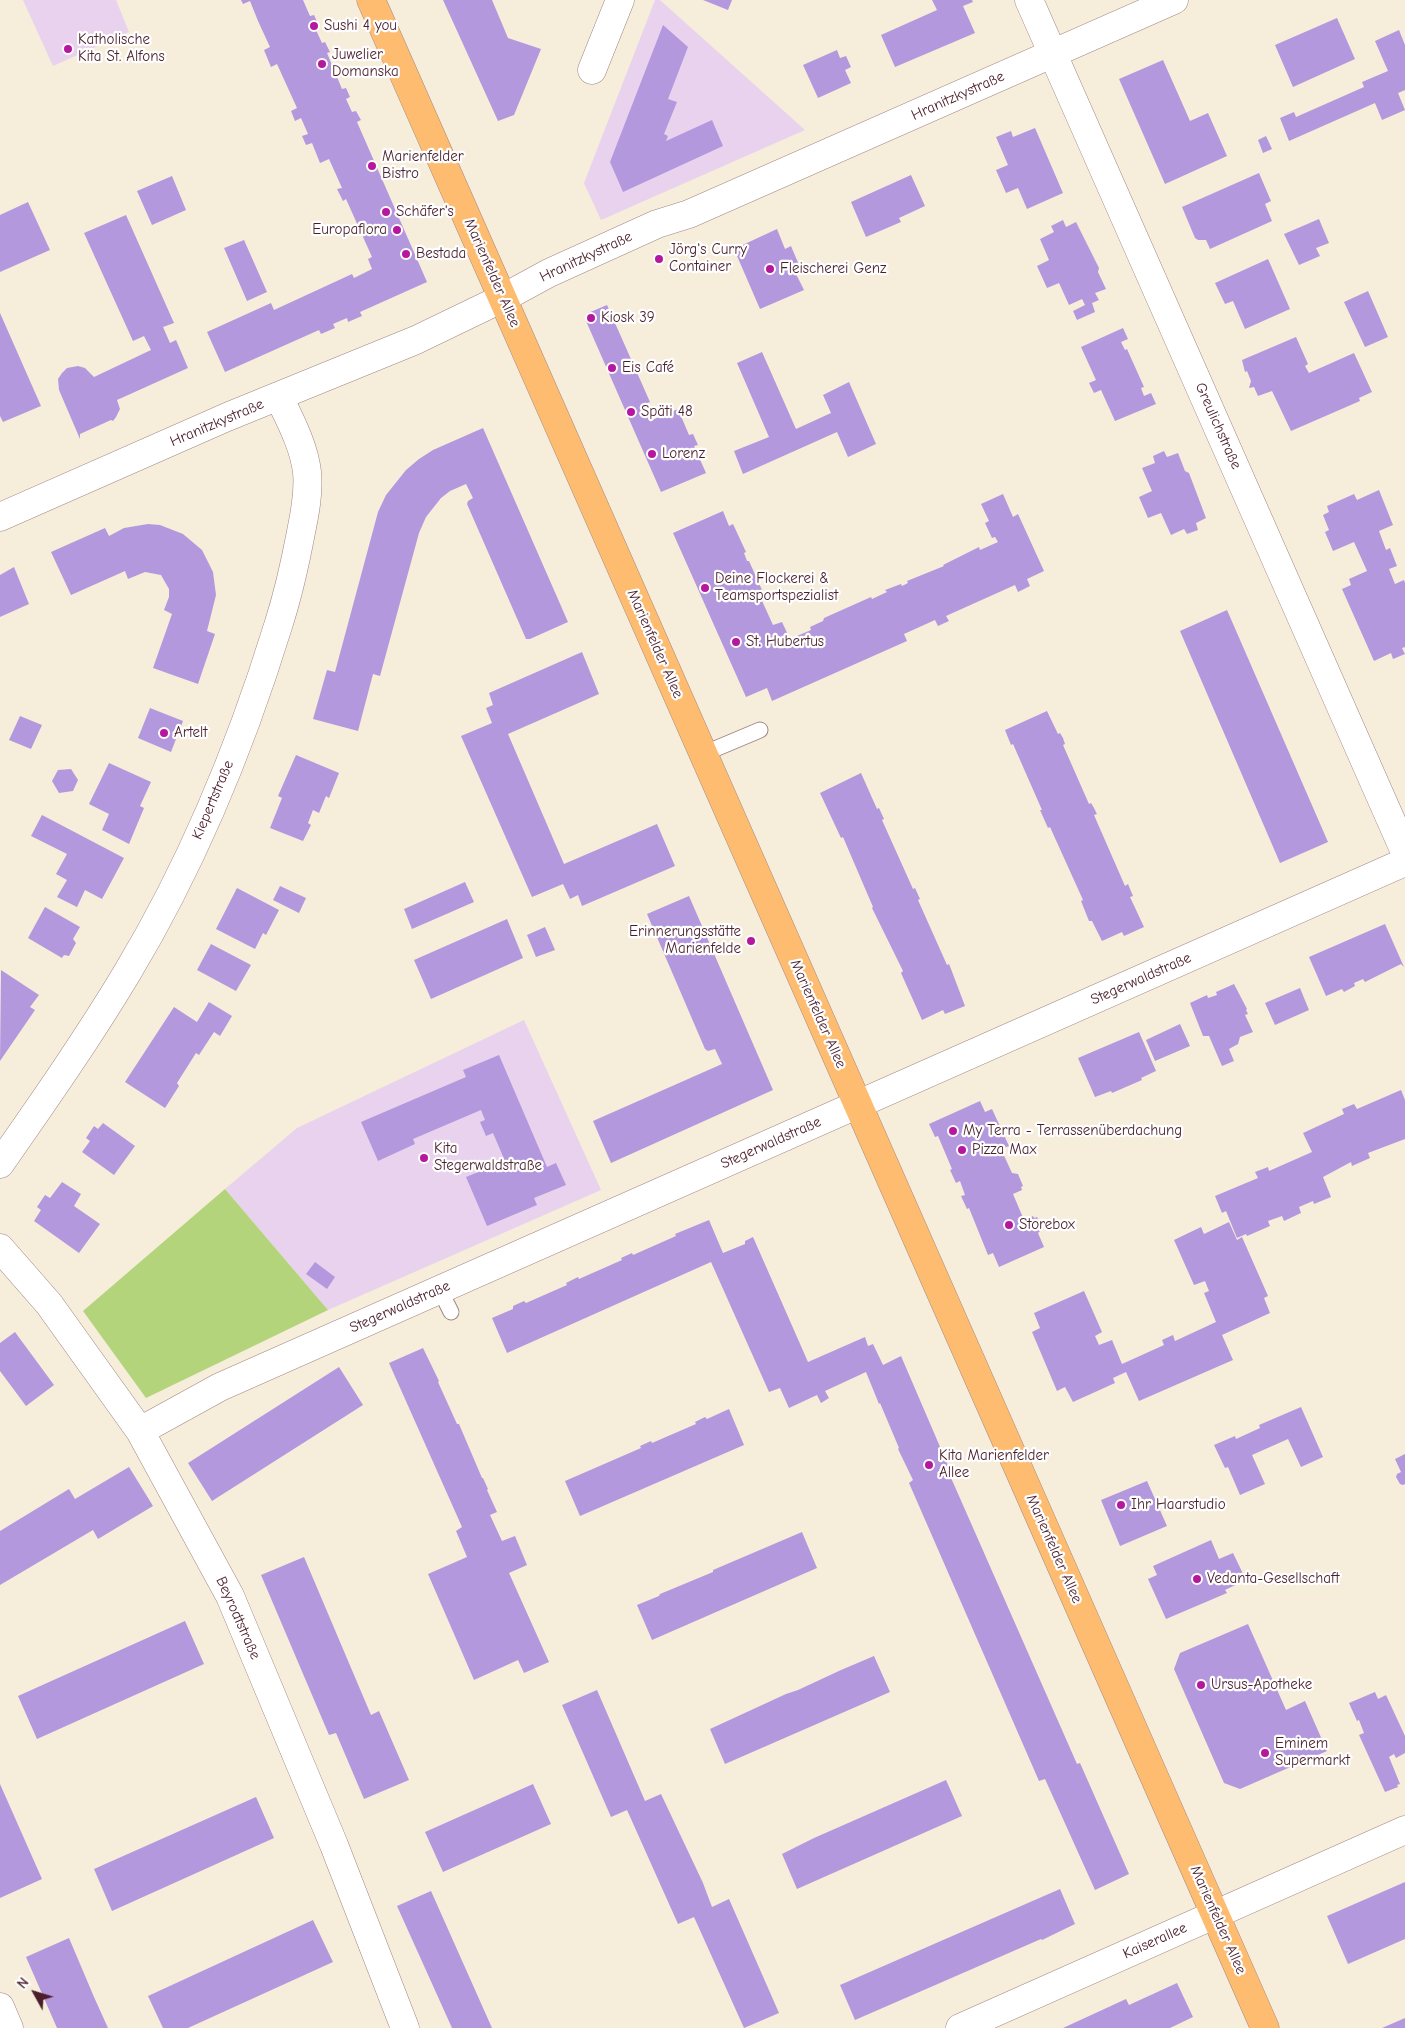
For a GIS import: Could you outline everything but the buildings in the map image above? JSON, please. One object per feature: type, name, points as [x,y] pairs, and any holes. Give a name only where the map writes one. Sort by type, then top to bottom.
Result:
[{"type":"main road","name":"Marienfelder Allee","points":[[371,0],[1265,2028]]},
{"type":"street","points":[[592,70],[620,0]]},
{"type":"street","name":"Greulichstraße","points":[[1030,0],[1405,852]]},
{"type":"street","name":"Hranitzkystraße","points":[[0,517],[227,418],[416,340],[503,298],[549,273],[648,228],[689,214],[1174,0]]},
{"type":"street","name":"Kiepertstraße","points":[[0,1164],[72,1059],[128,972],[182,870],[225,776],[262,678],[292,581],[307,490],[307,472],[301,449],[279,397]]},
{"type":"street","name":"Stegerwaldstraße","points":[[140,1432],[220,1387],[446,1301],[858,1105],[1405,862]]},
{"type":"street","name":"Beyrodtstraße","points":[[0,1248],[49,1304],[140,1432],[230,1596],[334,1845],[405,2028]]},
{"type":"street","name":"Kaiserallee","points":[[960,2028],[1405,1830]]},
{"type":"street","points":[[0,2007],[9,2028]]},
{"type":"lane","points":[[704,754],[760,730]]},
{"type":"shaded area","name":"Katholische Kita St. Alfons","points":[[23,0],[116,0],[129,32],[53,66]]},
{"type":"shaded area","points":[[655,0],[660,0],[805,130],[601,220],[584,183]]},
{"type":"shaded area","name":"Kita Stegerwaldstraße","points":[[524,1020],[601,1190],[328,1310],[225,1189],[297,1128]]},
{"type":"green space","points":[[225,1189],[328,1310],[146,1398],[83,1311]]},
{"type":"place","name":"Sushi 4 you","points":[[314,26]]},
{"type":"place","name":"Katholische Kita St. Alfons","points":[[68,49]]},
{"type":"place","name":"Juwelier Domanska","points":[[322,64]]},
{"type":"place","name":"Marienfelder Bistro","points":[[372,166]]},
{"type":"place","name":"Schäfer's","points":[[386,212]]},
{"type":"place","name":"Europaflora","points":[[397,230]]},
{"type":"place","name":"Bestada","points":[[406,254]]},
{"type":"place","name":"Jörg's Curry Container","points":[[659,259]]},
{"type":"place","name":"Fleischerei Genz","points":[[770,269]]},
{"type":"place","name":"Kiosk 39","points":[[591,318]]},
{"type":"place","name":"Eis Café","points":[[612,368]]},
{"type":"place","name":"Späti 48","points":[[631,412]]},
{"type":"place","name":"Lorenz","points":[[652,454]]},
{"type":"place","name":"Deine Flockerei & Teamsportspezialist","points":[[705,588]]},
{"type":"place","name":"St. Hubertus","points":[[736,642]]},
{"type":"place","name":"Artelt","points":[[164,733]]},
{"type":"place","name":"Erinnerungsstätte Marienfelde","points":[[751,941]]},
{"type":"place","name":"My Terra - Terrassenüberdachung","points":[[953,1131]]},
{"type":"place","name":"Pizza Max","points":[[962,1150]]},
{"type":"place","name":"Kita Stegerwaldstraße","points":[[424,1158]]},
{"type":"place","name":"Storebox","points":[[1009,1225]]},
{"type":"place","name":"Kita Marienfelder Allee","points":[[929,1465]]},
{"type":"place","name":"Ihr Haarstudio","points":[[1121,1505]]},
{"type":"place","name":"Vedanta-Gesellschaft","points":[[1197,1579]]},
{"type":"place","name":"Ursus-Apotheke","points":[[1201,1685]]},
{"type":"place","name":"Eminem Supermarkt","points":[[1265,1753]]}]
